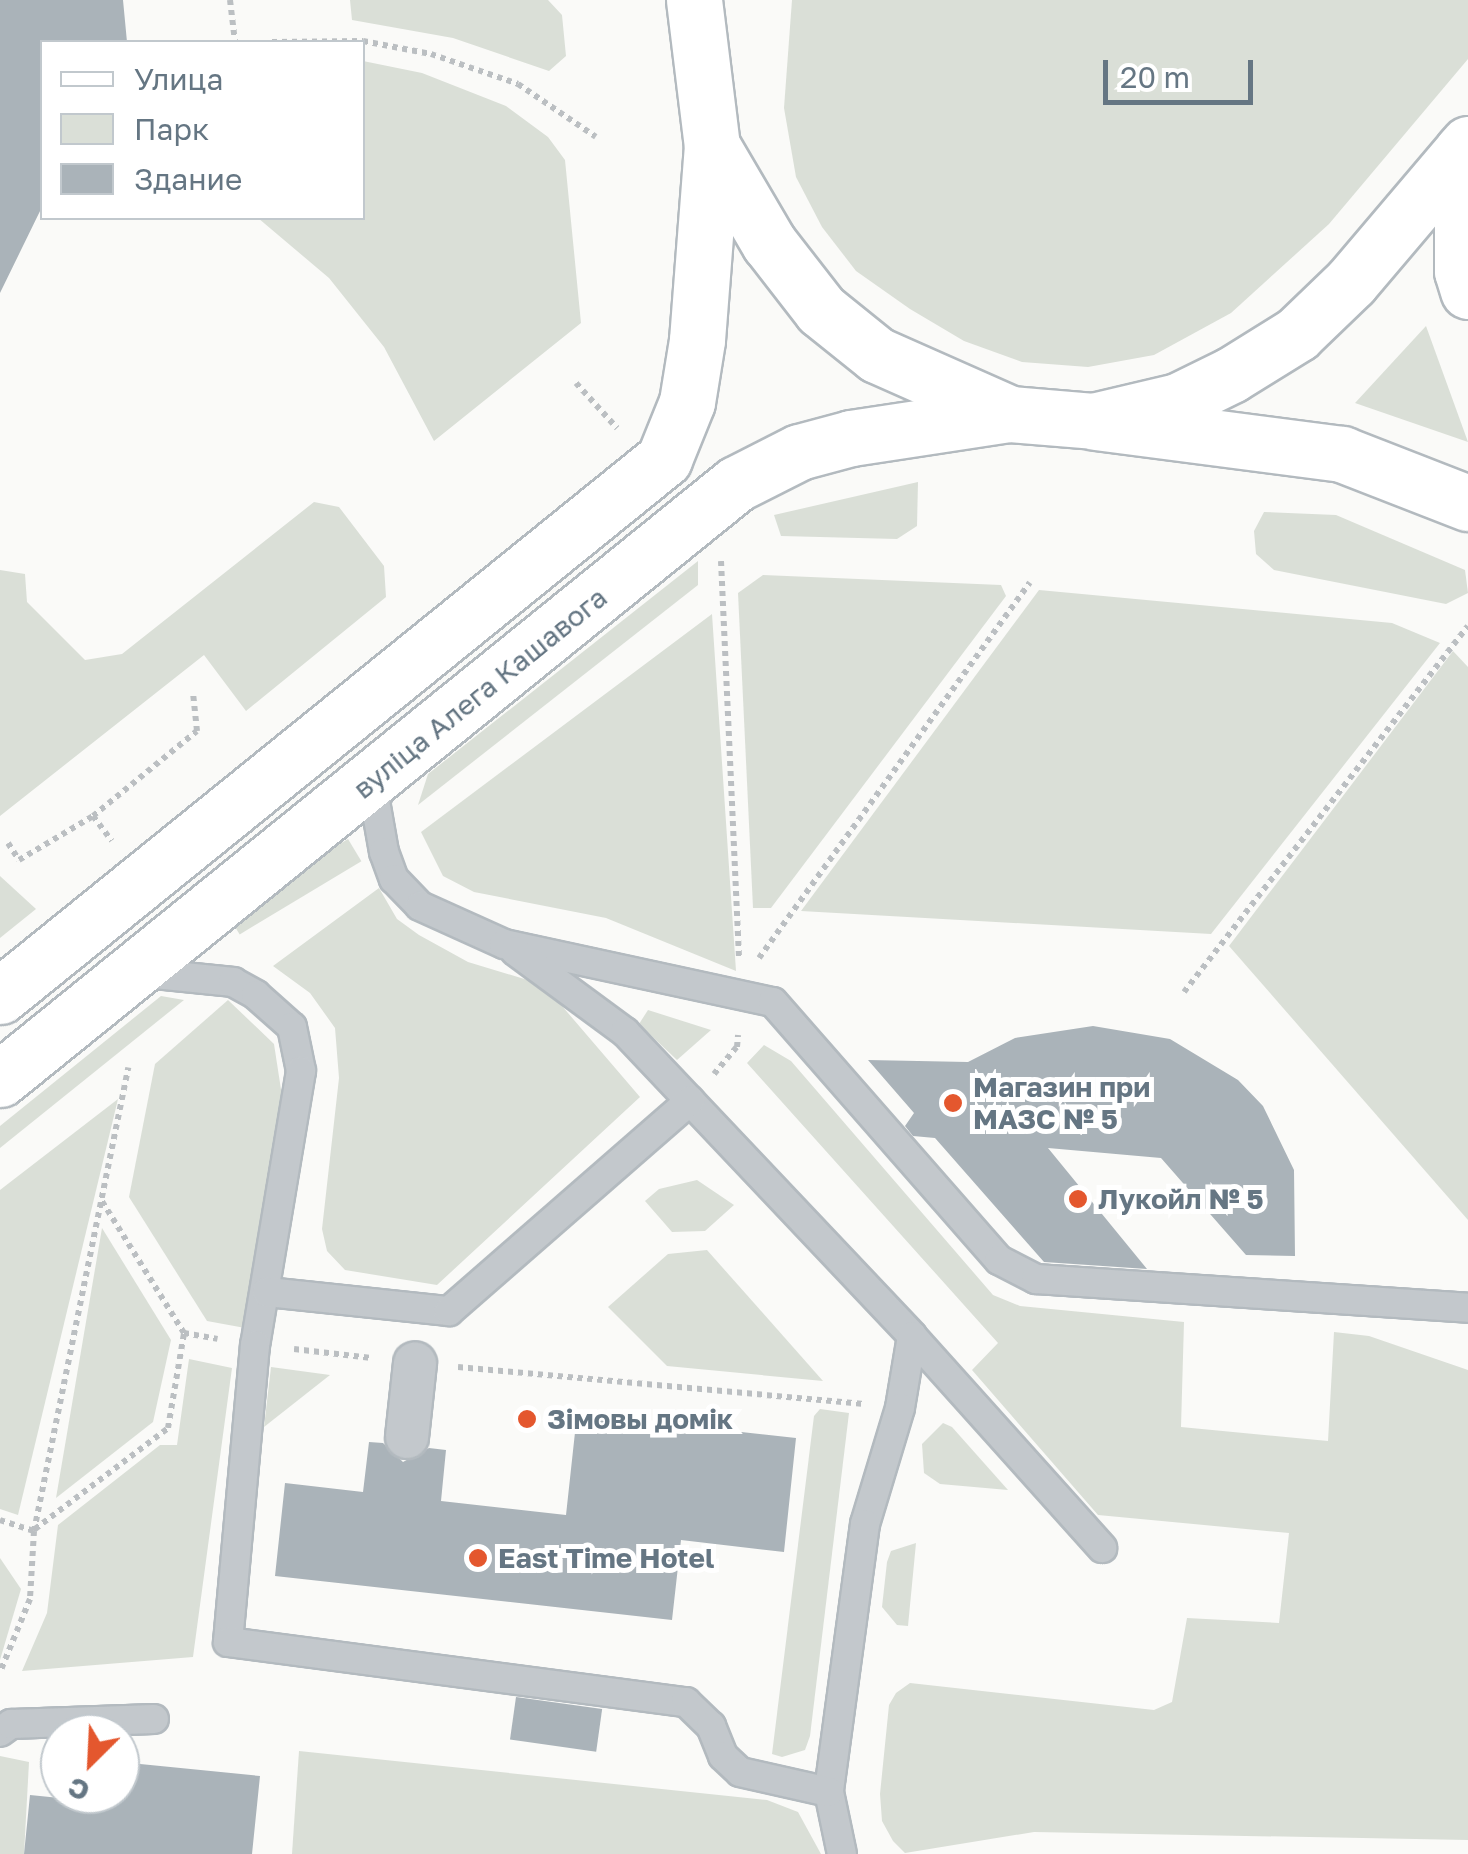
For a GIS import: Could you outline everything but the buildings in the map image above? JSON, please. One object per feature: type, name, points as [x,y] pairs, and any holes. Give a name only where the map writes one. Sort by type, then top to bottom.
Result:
[{"type":"main road","points":[[0,996],[664,459],[687,402],[697,340],[712,146],[700,13]]},
{"type":"main road","points":[[712,146],[770,243],[821,310],[878,356],[1010,414],[1342,454],[1468,503]]},
{"type":"main road","points":[[1093,422],[1178,401],[1296,334],[1351,282],[1465,147]]},
{"type":"main road","points":[[1465,147],[1462,271],[1468,291]]},
{"type":"main road","name":"вуліца Алега Кашавога","points":[[0,1079],[736,484],[799,452],[851,438],[1010,414]]},
{"type":"street","points":[[407,1436],[414,1363]]},
{"type":"lane","points":[[394,762],[375,801],[394,880],[420,906],[504,944],[625,1032],[912,1336],[1102,1548]]},
{"type":"lane","points":[[504,944],[740,990],[774,1002],[999,1260],[1036,1279],[1468,1308]]},
{"type":"lane","points":[[134,972],[233,982],[292,1027],[301,1071],[267,1292],[255,1345],[228,1642],[686,1702],[710,1726],[723,1756],[740,1772],[829,1792]]},
{"type":"lane","points":[[267,1292],[449,1311],[690,1101]]},
{"type":"lane","points":[[842,1854],[829,1792],[865,1524],[900,1408],[912,1336]]},
{"type":"lane","points":[[0,1732],[11,1724],[154,1720]]},
{"type":"path","points":[[230,0],[235,40]]},
{"type":"path","points":[[365,41],[431,54],[518,84],[596,137]]},
{"type":"path","points":[[576,383],[625,436]]},
{"type":"path","points":[[690,1101],[737,1048],[740,990],[726,578]]},
{"type":"path","points":[[740,990],[1030,582]]},
{"type":"path","points":[[1184,992],[1468,626]]},
{"type":"path","points":[[8,844],[19,860],[93,816],[197,731],[192,692]]},
{"type":"path","points":[[0,1672],[30,1599],[34,1530],[128,1067]]},
{"type":"path","points":[[34,1530],[168,1428],[184,1334],[99,1197]]},
{"type":"path","points":[[255,1345],[900,1408]]},
{"type":"path","points":[[0,1520],[34,1530]]},
{"type":"green space","points":[[350,0],[548,0],[562,15],[566,56],[549,71],[453,38],[352,20]]},
{"type":"green space","points":[[792,0],[1468,0],[1468,59],[1329,224],[1231,313],[1154,355],[1088,367],[1022,362],[964,341],[910,309],[856,271],[822,227],[796,177],[784,108]]},
{"type":"green space","points":[[365,61],[422,73],[506,106],[548,137],[565,160],[581,323],[434,441],[384,347],[329,278],[260,220],[365,220]]},
{"type":"green space","points":[[1426,326],[1468,442],[1355,403]]},
{"type":"green space","points":[[918,482],[917,526],[897,539],[781,536],[774,515]]},
{"type":"green space","points":[[314,502],[339,507],[384,566],[386,597],[246,711],[204,655],[0,816],[0,570],[25,574],[27,602],[85,660],[122,654]]},
{"type":"green space","points":[[1264,512],[1336,515],[1465,570],[1468,593],[1446,604],[1274,570],[1256,554],[1254,531]]},
{"type":"green space","points":[[698,561],[698,585],[418,805],[428,774]]},
{"type":"green space","points":[[763,575],[1001,585],[1006,596],[771,908],[753,908],[738,593]]},
{"type":"green space","points":[[1039,590],[1392,623],[1440,643],[1211,934],[801,911]]},
{"type":"green space","points":[[712,614],[736,971],[606,918],[474,892],[443,876],[421,832]]},
{"type":"green space","points":[[1453,651],[1468,667],[1468,1220],[1229,946]]},
{"type":"green space","points":[[348,839],[361,861],[240,934],[226,912]]},
{"type":"green space","points":[[0,876],[36,909],[0,938]]},
{"type":"green space","points":[[379,888],[397,919],[419,935],[468,962],[544,985],[640,1097],[437,1285],[345,1270],[327,1251],[322,1229],[339,1078],[335,1028],[310,993],[273,966]]},
{"type":"green space","points":[[161,996],[184,1000],[0,1148],[0,1126]]},
{"type":"green space","points":[[228,1000],[274,1044],[282,1096],[256,1330],[207,1321],[129,1197],[155,1064]]},
{"type":"green space","points":[[648,1010],[711,1030],[677,1060],[639,1024]]},
{"type":"green space","points":[[764,1045],[791,1061],[993,1295],[1020,1306],[1184,1322],[1181,1427],[1328,1441],[1334,1332],[1369,1336],[1468,1370],[1468,1840],[1034,1832],[905,1853],[893,1841],[882,1821],[880,1794],[889,1705],[896,1693],[910,1683],[1154,1710],[1172,1702],[1187,1618],[1279,1623],[1289,1533],[1098,1515],[972,1370],[998,1343],[747,1063]]},
{"type":"green space","points":[[118,1099],[18,1515],[0,1509],[0,1190]]},
{"type":"green space","points":[[697,1180],[734,1205],[705,1231],[672,1232],[645,1201],[659,1189]]},
{"type":"green space","points":[[102,1228],[171,1340],[153,1422],[56,1498]]},
{"type":"green space","points":[[707,1250],[823,1381],[667,1366],[608,1307],[668,1254]]},
{"type":"green space","points":[[189,1359],[232,1368],[193,1657],[22,1671],[47,1613],[58,1525],[160,1445],[177,1445]]},
{"type":"green space","points":[[271,1367],[330,1375],[264,1427]]},
{"type":"green space","points":[[820,1409],[849,1413],[810,1736],[805,1750],[782,1757],[772,1754],[814,1416]]},
{"type":"green space","points":[[943,1423],[952,1427],[1008,1490],[940,1484],[924,1473],[922,1444]]},
{"type":"green space","points":[[916,1543],[908,1626],[897,1625],[882,1607],[887,1562],[891,1551]]},
{"type":"green space","points":[[0,1558],[21,1589],[0,1660]]},
{"type":"green space","points":[[299,1751],[767,1800],[798,1812],[821,1854],[292,1854]]},
{"type":"green space","points":[[0,1756],[29,1762],[24,1854],[0,1854]]},
{"type":"place","name":"Магазин при МАЗС № 5","points":[[953,1103]]},
{"type":"place","name":"Лукойл № 5","points":[[1078,1199]]},
{"type":"place","name":"Зімовы домік","points":[[527,1419]]},
{"type":"place","name":"East Time Hotel","points":[[478,1558]]}]
